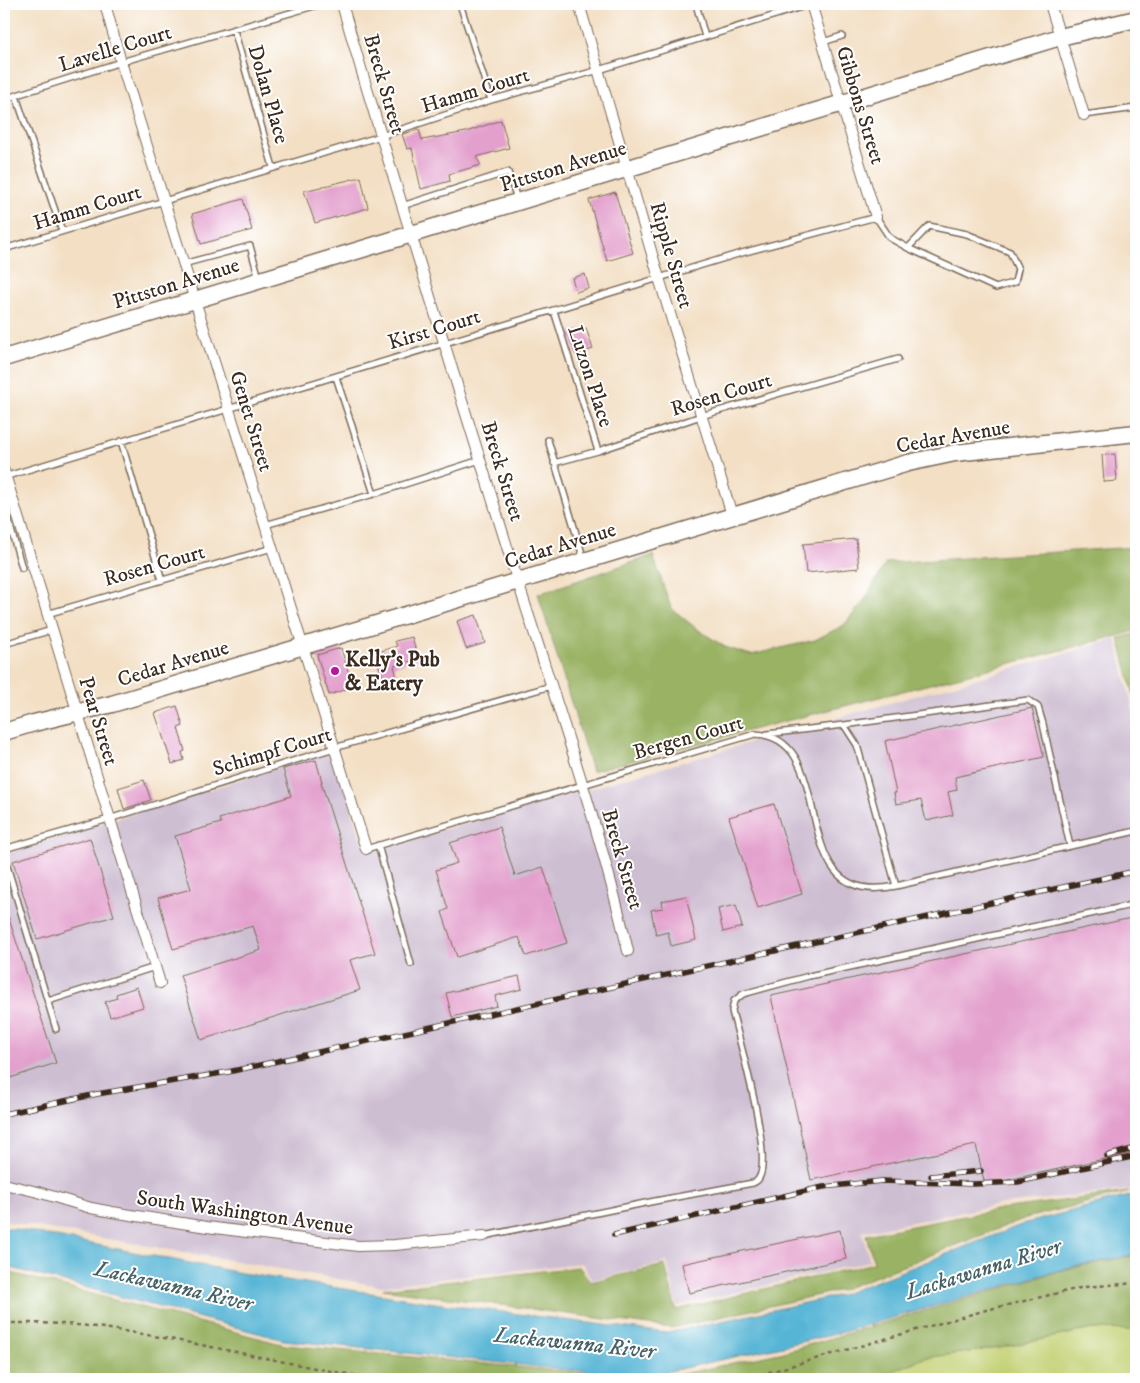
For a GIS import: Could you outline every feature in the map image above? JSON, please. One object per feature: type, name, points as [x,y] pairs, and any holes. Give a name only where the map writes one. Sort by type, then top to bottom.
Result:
[{"type":"main road","name":"Pittston Avenue","points":[[4,358],[1060,37],[1136,19]]},
{"type":"main road","name":"Cedar Avenue","points":[[4,732],[34,722],[112,704],[584,560],[931,457],[1136,433]]},
{"type":"street","name":"Genet Street","points":[[105,4],[194,300],[366,849]]},
{"type":"street","name":"Breck Street","points":[[342,4],[410,234],[582,785],[614,892],[628,950]]},
{"type":"street","name":"Ripple Street","points":[[579,4],[658,278],[732,516]]},
{"type":"street","name":"Gibbons Street","points":[[811,4],[876,217]]},
{"type":"street","points":[[1050,4],[1084,115]]},
{"type":"street","name":"Pear Street","points":[[4,475],[160,982]]},
{"type":"street","name":"South Washington Avenue","points":[[4,1184],[120,1214],[358,1246],[395,1245],[484,1236]]},
{"type":"lane","name":"Lavelle Court","points":[[4,99],[121,62],[321,4]]},
{"type":"lane","points":[[460,4],[491,100]]},
{"type":"lane","points":[[696,4],[705,38]]},
{"type":"lane","name":"Hamm Court","points":[[4,250],[273,167],[381,136],[491,100],[705,38],[811,4]]},
{"type":"lane","name":"Dolan Place","points":[[234,30],[273,167]]},
{"type":"lane","points":[[823,42],[842,36]]},
{"type":"lane","points":[[16,96],[62,231]]},
{"type":"lane","points":[[1084,115],[1136,108]]},
{"type":"lane","points":[[402,206],[508,172],[518,202]]},
{"type":"lane","points":[[876,217],[890,238],[908,248],[996,288],[1015,282],[1018,269],[1010,252],[967,234],[929,226],[908,248]]},
{"type":"lane","name":"Kirst Court","points":[[4,475],[121,442],[738,254],[876,217]]},
{"type":"lane","points":[[183,264],[250,246],[260,280]]},
{"type":"lane","name":"Luzon Place","points":[[554,311],[598,451]]},
{"type":"lane","name":"Rosen Court","points":[[554,463],[598,451],[701,416],[898,359]]},
{"type":"lane","points":[[336,377],[374,494]]},
{"type":"lane","points":[[548,440],[584,560]]},
{"type":"lane","points":[[121,442],[162,580]]},
{"type":"lane","points":[[264,525],[374,494],[480,460]]},
{"type":"lane","points":[[4,505],[22,568]]},
{"type":"lane","name":"Rosen Court","points":[[46,614],[272,548]]},
{"type":"lane","points":[[4,644],[52,630]]},
{"type":"lane","name":"Schimpf Court","points":[[4,849],[110,819],[334,748],[551,686]]},
{"type":"lane","points":[[766,734],[1028,700],[1038,707],[1044,724],[1070,846]]},
{"type":"lane","points":[[844,725],[857,745],[896,886]]},
{"type":"lane","name":"Bergen Court","points":[[366,849],[755,734],[766,734],[776,738],[786,745],[799,762],[826,854],[837,874],[855,886],[865,888],[896,886],[1136,831]]},
{"type":"lane","points":[[378,845],[411,964]]},
{"type":"lane","points":[[4,856],[56,1029]]},
{"type":"lane","points":[[484,1236],[753,1183],[760,1178],[763,1161],[756,1105],[732,1011],[734,1001],[743,994],[809,976],[1136,904]]},
{"type":"lane","points":[[48,1001],[155,967]]},
{"type":"path","points":[[745,1379],[986,1310],[1084,1287],[1136,1283]]},
{"type":"path","points":[[4,1323],[54,1323],[109,1328],[179,1340],[330,1372],[377,1379]]},
{"type":"shaded area","points":[[1116,639],[1136,722],[1136,1189],[1003,1204],[862,1232],[870,1261],[677,1306],[667,1262],[592,1280],[582,1263],[379,1286],[4,1221],[4,854],[334,750],[365,852]]},
{"type":"green space","points":[[1136,547],[1136,631],[592,771],[538,594],[653,555],[671,608],[697,629],[725,647],[751,655],[815,640],[844,625],[864,601],[886,563]]},
{"type":"green space","points":[[1136,634],[1136,704],[1119,638]]},
{"type":"green space","points":[[1129,1192],[1026,1218],[841,1290],[671,1328],[383,1289],[579,1267],[591,1282],[665,1265],[676,1310],[874,1263],[866,1235],[1001,1209]]},
{"type":"green space","points":[[1136,1255],[1136,1330],[1092,1329],[999,1348],[924,1358],[874,1379],[659,1379],[784,1352],[1067,1269]]},
{"type":"green space","points":[[4,1271],[285,1345],[644,1379],[4,1379]]},
{"type":"green space","points":[[1092,1329],[1136,1330],[1136,1379],[874,1379],[924,1358],[999,1348]]},
{"type":"water","name":"Lackawanna River","points":[[1136,1194],[1136,1254],[1067,1268],[836,1334],[653,1375],[569,1370],[284,1340],[4,1266],[4,1228],[10,1228],[241,1273],[448,1305],[667,1333],[841,1295],[1026,1223]]},
{"type":"building","points":[[501,120],[509,148],[476,157],[481,165],[449,174],[450,181],[421,189],[412,148],[407,149],[402,134],[419,130],[422,140],[466,132]]},
{"type":"building","points":[[361,177],[368,208],[315,223],[304,191]]},
{"type":"building","points":[[615,192],[633,253],[607,261],[589,200]]},
{"type":"building","points":[[243,199],[252,230],[201,244],[192,214]]},
{"type":"building","points":[[585,274],[589,288],[576,292],[572,278]]},
{"type":"building","points":[[586,328],[593,349],[576,355],[569,333]]},
{"type":"building","points":[[1115,454],[1117,481],[1104,482],[1102,455]]},
{"type":"building","points":[[856,539],[859,568],[806,573],[803,544]]},
{"type":"building","points":[[476,615],[485,643],[466,649],[457,621]]},
{"type":"building","points":[[412,637],[418,659],[394,666],[397,677],[384,681],[375,653],[397,646],[395,641]]},
{"type":"building","name":"Kelly's Pub & Eatery","points":[[341,648],[353,687],[329,695],[317,655]]},
{"type":"building","points":[[177,706],[183,726],[178,728],[185,751],[182,752],[184,760],[172,764],[155,713]]},
{"type":"building","points":[[1032,708],[1044,757],[955,777],[957,790],[948,792],[953,815],[926,821],[921,800],[896,804],[894,793],[896,793],[885,741]]},
{"type":"building","points":[[316,760],[321,782],[375,953],[350,960],[360,990],[201,1040],[180,975],[261,950],[253,926],[173,949],[158,898],[191,889],[175,836],[221,823],[219,819],[291,796],[283,769]]},
{"type":"building","points":[[144,780],[151,800],[124,809],[118,788]]},
{"type":"building","points":[[774,804],[802,894],[758,908],[729,817]]},
{"type":"building","points":[[499,827],[515,876],[543,867],[567,943],[526,956],[519,937],[457,957],[442,912],[448,909],[436,870],[457,863],[450,843]]},
{"type":"building","points":[[90,838],[114,916],[37,939],[13,861]]},
{"type":"building","points":[[686,896],[696,940],[671,946],[668,932],[656,935],[651,910],[663,908],[662,901]]},
{"type":"building","points":[[736,905],[742,927],[723,932],[718,909]]},
{"type":"building","points":[[6,910],[56,1063],[4,1080],[4,911]]},
{"type":"building","points":[[1136,917],[1136,1152],[985,1185],[976,1145],[811,1180],[771,996]]},
{"type":"building","points":[[519,976],[522,989],[495,996],[497,1006],[452,1017],[446,993]]},
{"type":"building","points":[[137,987],[143,1007],[110,1017],[105,1002],[117,998],[116,994]]},
{"type":"building","points":[[840,1230],[846,1259],[689,1293],[682,1264]]},
{"type":"railway","points":[[4,1114],[97,1094],[228,1072],[1136,871]]},
{"type":"railway","points":[[1107,1156],[1136,1148]]},
{"type":"railway","points":[[614,1235],[823,1187],[882,1181],[974,1184],[1018,1182],[1136,1156]]},
{"type":"railway","points":[[931,1176],[981,1171]]},
{"type":"place","name":"Kelly's Pub & Eatery","points":[[335,671]]}]
